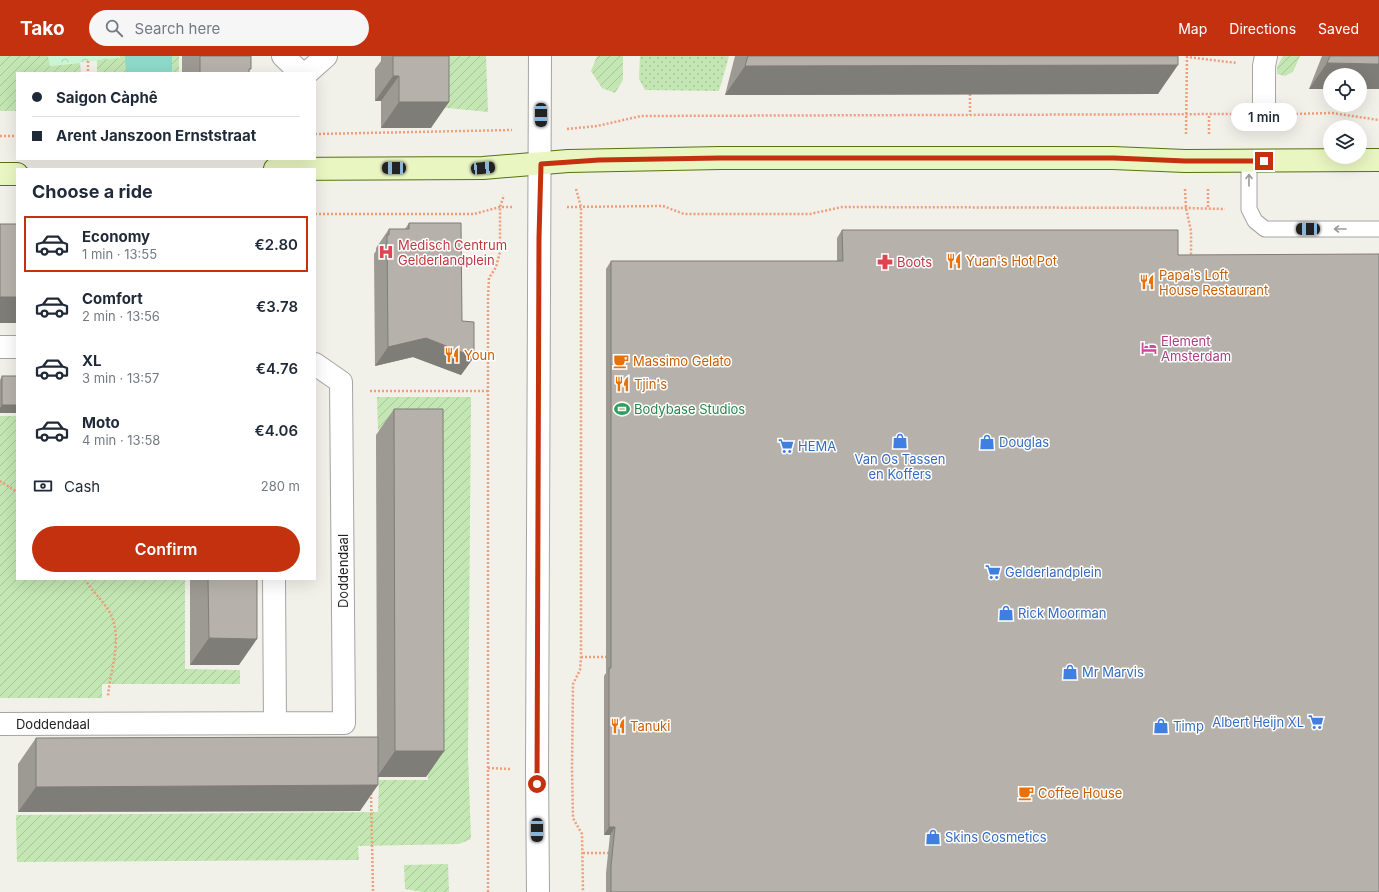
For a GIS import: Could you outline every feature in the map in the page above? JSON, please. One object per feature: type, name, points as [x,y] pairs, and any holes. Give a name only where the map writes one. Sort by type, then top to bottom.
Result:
[{"type":"street","points":[[284,56],[301,72]]},
{"type":"street","points":[[308,72],[326,56]]},
{"type":"street","points":[[538,892],[537,769],[539,207],[541,164],[540,56]]},
{"type":"street","points":[[1264,114],[1265,61]]},
{"type":"street","points":[[282,168],[304,165],[483,168],[568,161],[720,158],[1090,158],[1185,161],[1379,160]]},
{"type":"street","points":[[0,174],[16,174]]},
{"type":"street","points":[[0,347],[16,347]]},
{"type":"street","points":[[316,365],[341,382],[341,391]]},
{"type":"street","name":"Doddendaal","points":[[0,724],[344,723],[341,391]]},
{"type":"street","points":[[274,580],[275,723]]},
{"type":"lane","points":[[1249,161],[1249,210],[1256,221],[1265,229],[1379,229]]},
{"type":"path","points":[[1191,262],[1191,230],[1186,208],[1185,161],[1187,57],[1265,61]]},
{"type":"path","points":[[88,62],[88,72]]},
{"type":"path","points":[[970,94],[970,115]]},
{"type":"path","points":[[316,134],[563,130],[597,126],[641,116],[1332,113],[1379,120]]},
{"type":"path","points":[[0,136],[16,136]]},
{"type":"path","points":[[568,161],[581,207],[581,657],[580,670],[573,684],[572,768],[573,818],[582,834],[583,892]]},
{"type":"path","points":[[488,892],[488,298],[489,278],[496,267],[500,252],[500,207],[514,166]]},
{"type":"path","points":[[316,214],[474,214],[500,207],[663,206],[684,214],[810,214],[842,207],[1186,208],[1249,210]]},
{"type":"path","points":[[341,391],[488,391]]},
{"type":"path","points":[[0,481],[16,491]]},
{"type":"path","points":[[86,580],[113,619],[116,639],[106,724]]},
{"type":"path","points":[[581,657],[613,657]]},
{"type":"path","points":[[371,789],[373,892]]},
{"type":"path","points":[[583,853],[616,853]]},
{"type":"green space","points":[[0,56],[48,56],[50,66],[80,63],[81,72],[16,72],[16,111],[0,111]]},
{"type":"green space","points":[[48,56],[120,56],[120,58],[49,66]]},
{"type":"green space","points":[[120,56],[179,56],[179,72],[97,72],[97,60],[120,58]]},
{"type":"green space","points":[[439,56],[486,56],[488,112],[438,107]]},
{"type":"green space","points":[[597,56],[623,56],[623,80],[615,93],[602,88],[591,71]]},
{"type":"green space","points":[[640,56],[729,56],[719,91],[645,90],[639,79]]},
{"type":"green space","points":[[1283,56],[1300,56],[1293,72],[1285,76],[1277,74],[1277,67]]},
{"type":"green space","points":[[377,397],[471,397],[468,756],[471,839],[459,844],[358,846],[359,860],[17,862],[16,815],[378,812],[379,780],[428,780],[426,431],[378,430]]},
{"type":"green space","points":[[0,416],[16,416],[16,580],[185,580],[185,669],[240,670],[240,684],[102,684],[102,698],[0,698]]},
{"type":"green space","points":[[448,864],[449,892],[422,892],[405,889],[404,865]]},
{"type":"shaded area","points":[[125,56],[172,56],[172,72],[126,72]]},
{"type":"building","points":[[200,56],[251,56],[251,69],[249,69],[249,72],[200,72]]},
{"type":"building","points":[[393,56],[449,56],[449,102],[399,102],[399,76],[393,76]]},
{"type":"building","points":[[748,56],[1178,56],[1178,65],[745,66]]},
{"type":"building","points":[[1330,56],[1379,56],[1379,64],[1327,63]]},
{"type":"building","points":[[409,223],[461,223],[462,321],[474,322],[474,357],[426,338],[388,347],[387,235],[389,235],[389,229],[409,229]]},
{"type":"building","points":[[0,224],[16,224],[16,297],[0,297]]},
{"type":"building","name":"Gelderlandplein","points":[[842,230],[1178,230],[1178,255],[1379,254],[1379,892],[611,892],[611,866],[615,827],[609,827],[609,668],[611,668],[611,261],[843,261]]},
{"type":"building","points":[[2,376],[16,376],[16,405],[2,405]]},
{"type":"building","points":[[394,409],[443,409],[444,751],[395,751]]},
{"type":"building","points":[[208,580],[257,580],[257,639],[209,638]]},
{"type":"building","points":[[378,737],[378,785],[36,787],[36,738]]},
{"type":"place","name":"Medisch Centrum Gelderlandplein","points":[[386,252]]},
{"type":"place","name":"Yuan's Hot Pot","points":[[954,261]]},
{"type":"place","name":"Boots","points":[[885,262]]},
{"type":"place","name":"Papa's Loft House Restaurant","points":[[1147,282]]},
{"type":"place","name":"Element Amsterdam","points":[[1149,348]]},
{"type":"place","name":"Youn","points":[[452,355]]},
{"type":"place","name":"Massimo Gelato","points":[[621,361]]},
{"type":"place","name":"Tjin's","points":[[622,384]]},
{"type":"place","name":"Bodybase Studios","points":[[622,409]]},
{"type":"place","name":"Van Os Tassen en Koffers","points":[[900,441]]},
{"type":"place","name":"Douglas","points":[[987,442]]},
{"type":"place","name":"HEMA","points":[[786,446]]},
{"type":"place","name":"Gelderlandplein","points":[[993,572]]},
{"type":"place","name":"Rick Moorman","points":[[1006,613]]},
{"type":"place","name":"Mr Marvis","points":[[1070,672]]},
{"type":"place","name":"Albert Heijn XL","points":[[1316,722]]},
{"type":"place","name":"Tanuki","points":[[618,726]]},
{"type":"place","name":"Timp","points":[[1161,726]]},
{"type":"place","name":"Coffee House","points":[[1026,793]]},
{"type":"place","name":"Skins Cosmetics","points":[[933,837]]},
{"type":"route","points":[[537,784],[539,207],[541,164],[568,161],[720,158],[1114,158],[1185,161],[1264,161]]}]
